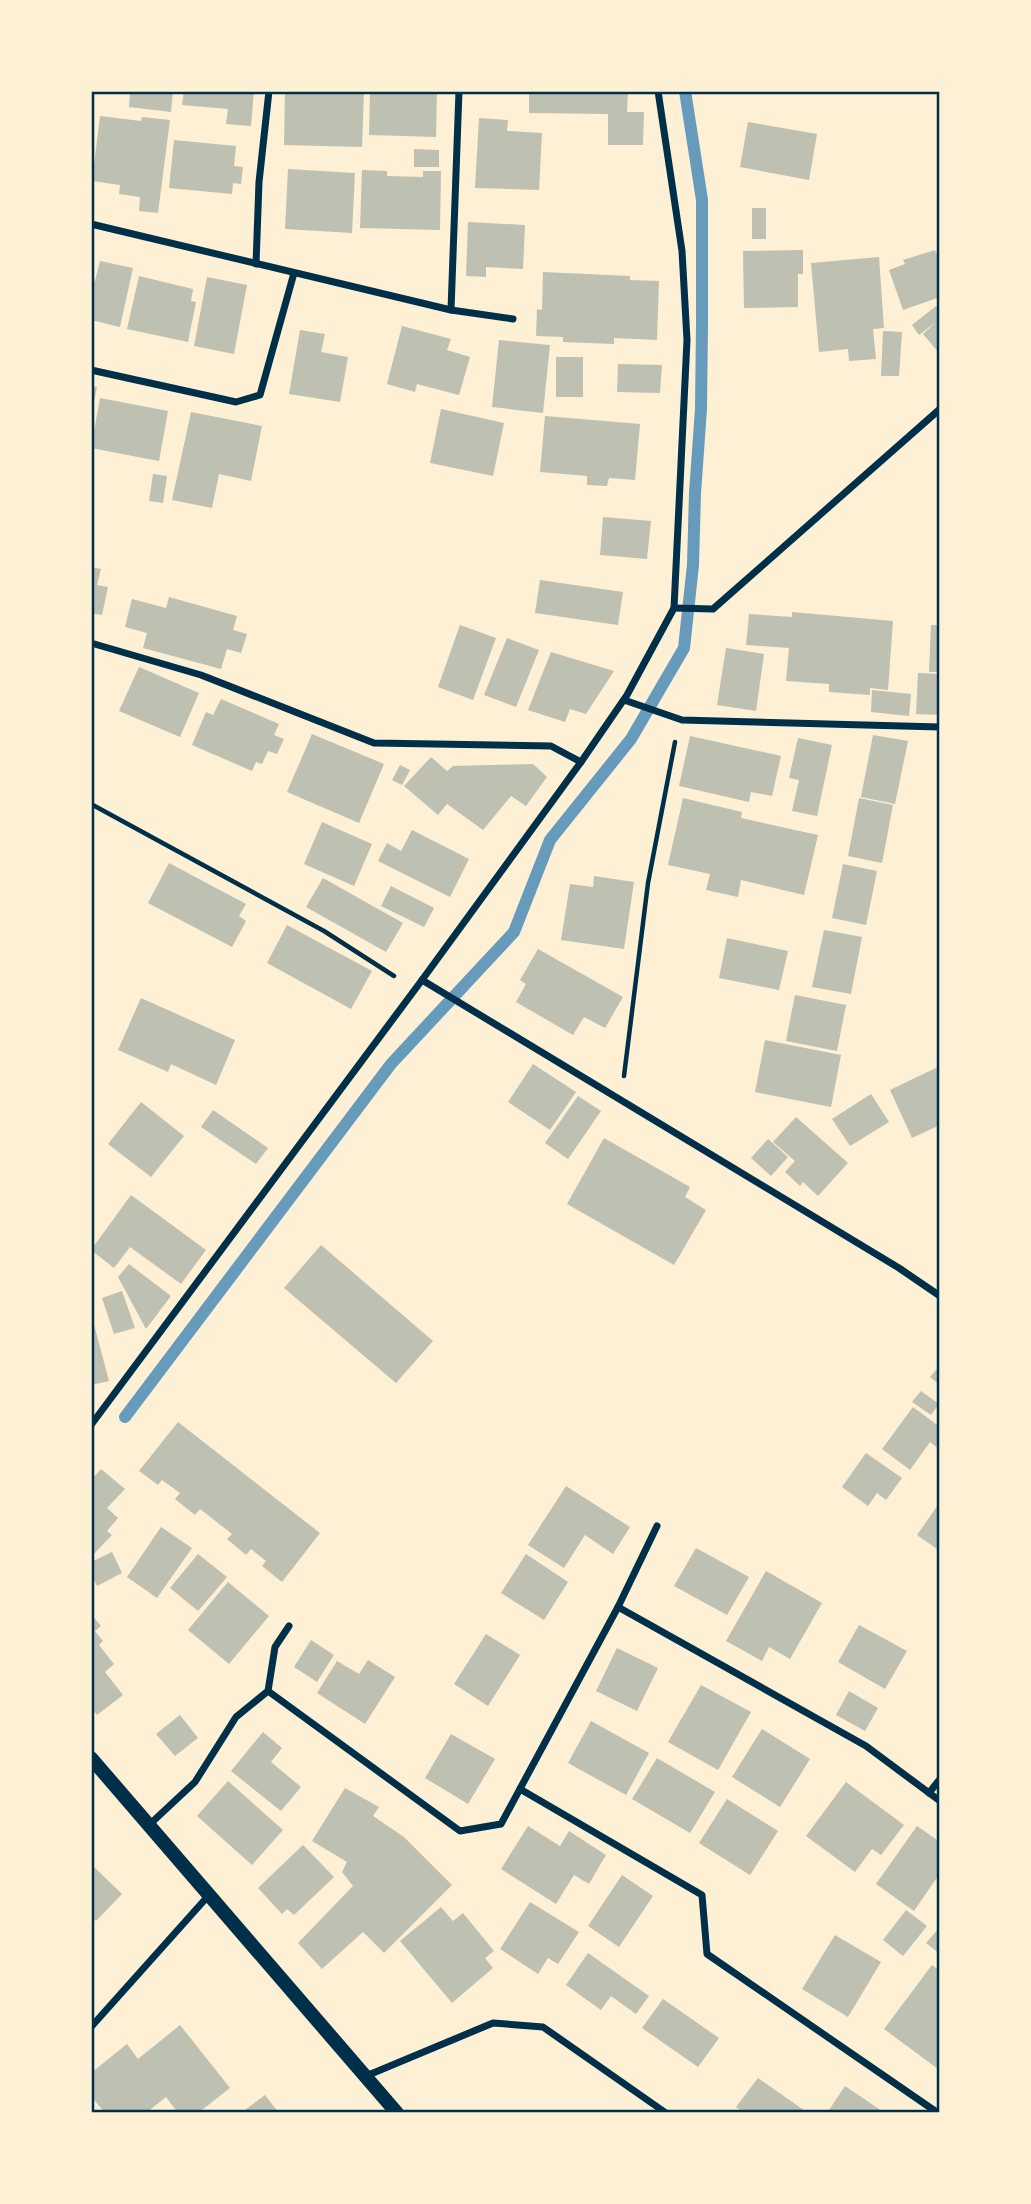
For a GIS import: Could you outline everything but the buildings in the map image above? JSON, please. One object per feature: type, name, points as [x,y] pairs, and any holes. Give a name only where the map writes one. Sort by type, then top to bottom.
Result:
[{"type":"main road","points":[[91,1758],[397,2113]]},
{"type":"street","points":[[257,264],[259,182],[269,91]]},
{"type":"street","points":[[451,310],[459,91]]},
{"type":"street","points":[[91,1424],[582,762],[624,700],[674,608],[687,340],[682,251],[658,91]]},
{"type":"street","points":[[91,224],[451,310],[513,318]]},
{"type":"street","points":[[91,370],[236,402],[260,395],[294,273]]},
{"type":"street","points":[[674,608],[713,609],[940,409]]},
{"type":"street","points":[[91,643],[201,675],[374,743],[551,746],[582,762]]},
{"type":"street","points":[[624,700],[681,720],[940,727]]},
{"type":"street","points":[[422,979],[899,1268],[940,1296]]},
{"type":"street","points":[[268,1691],[460,1831],[501,1824],[618,1607],[657,1526]]},
{"type":"street","points":[[618,1607],[866,1746],[940,1801]]},
{"type":"street","points":[[149,1825],[195,1782],[236,1717],[268,1691],[275,1647],[289,1626]]},
{"type":"street","points":[[929,1793],[940,1779]]},
{"type":"street","points":[[520,1789],[702,1895],[708,1954],[938,2113]]},
{"type":"street","points":[[91,2027],[209,1894]]},
{"type":"street","points":[[366,2076],[493,2023],[542,2027],[666,2113]]},
{"type":"path","points":[[621,1101],[648,883],[681,720]]},
{"type":"path","points":[[91,804],[324,931],[415,990]]},
{"type":"waterway","points":[[125,1417],[391,1064],[514,932],[550,840],[631,739],[684,648],[693,565],[701,409],[702,324],[702,200],[685,91]]}]
